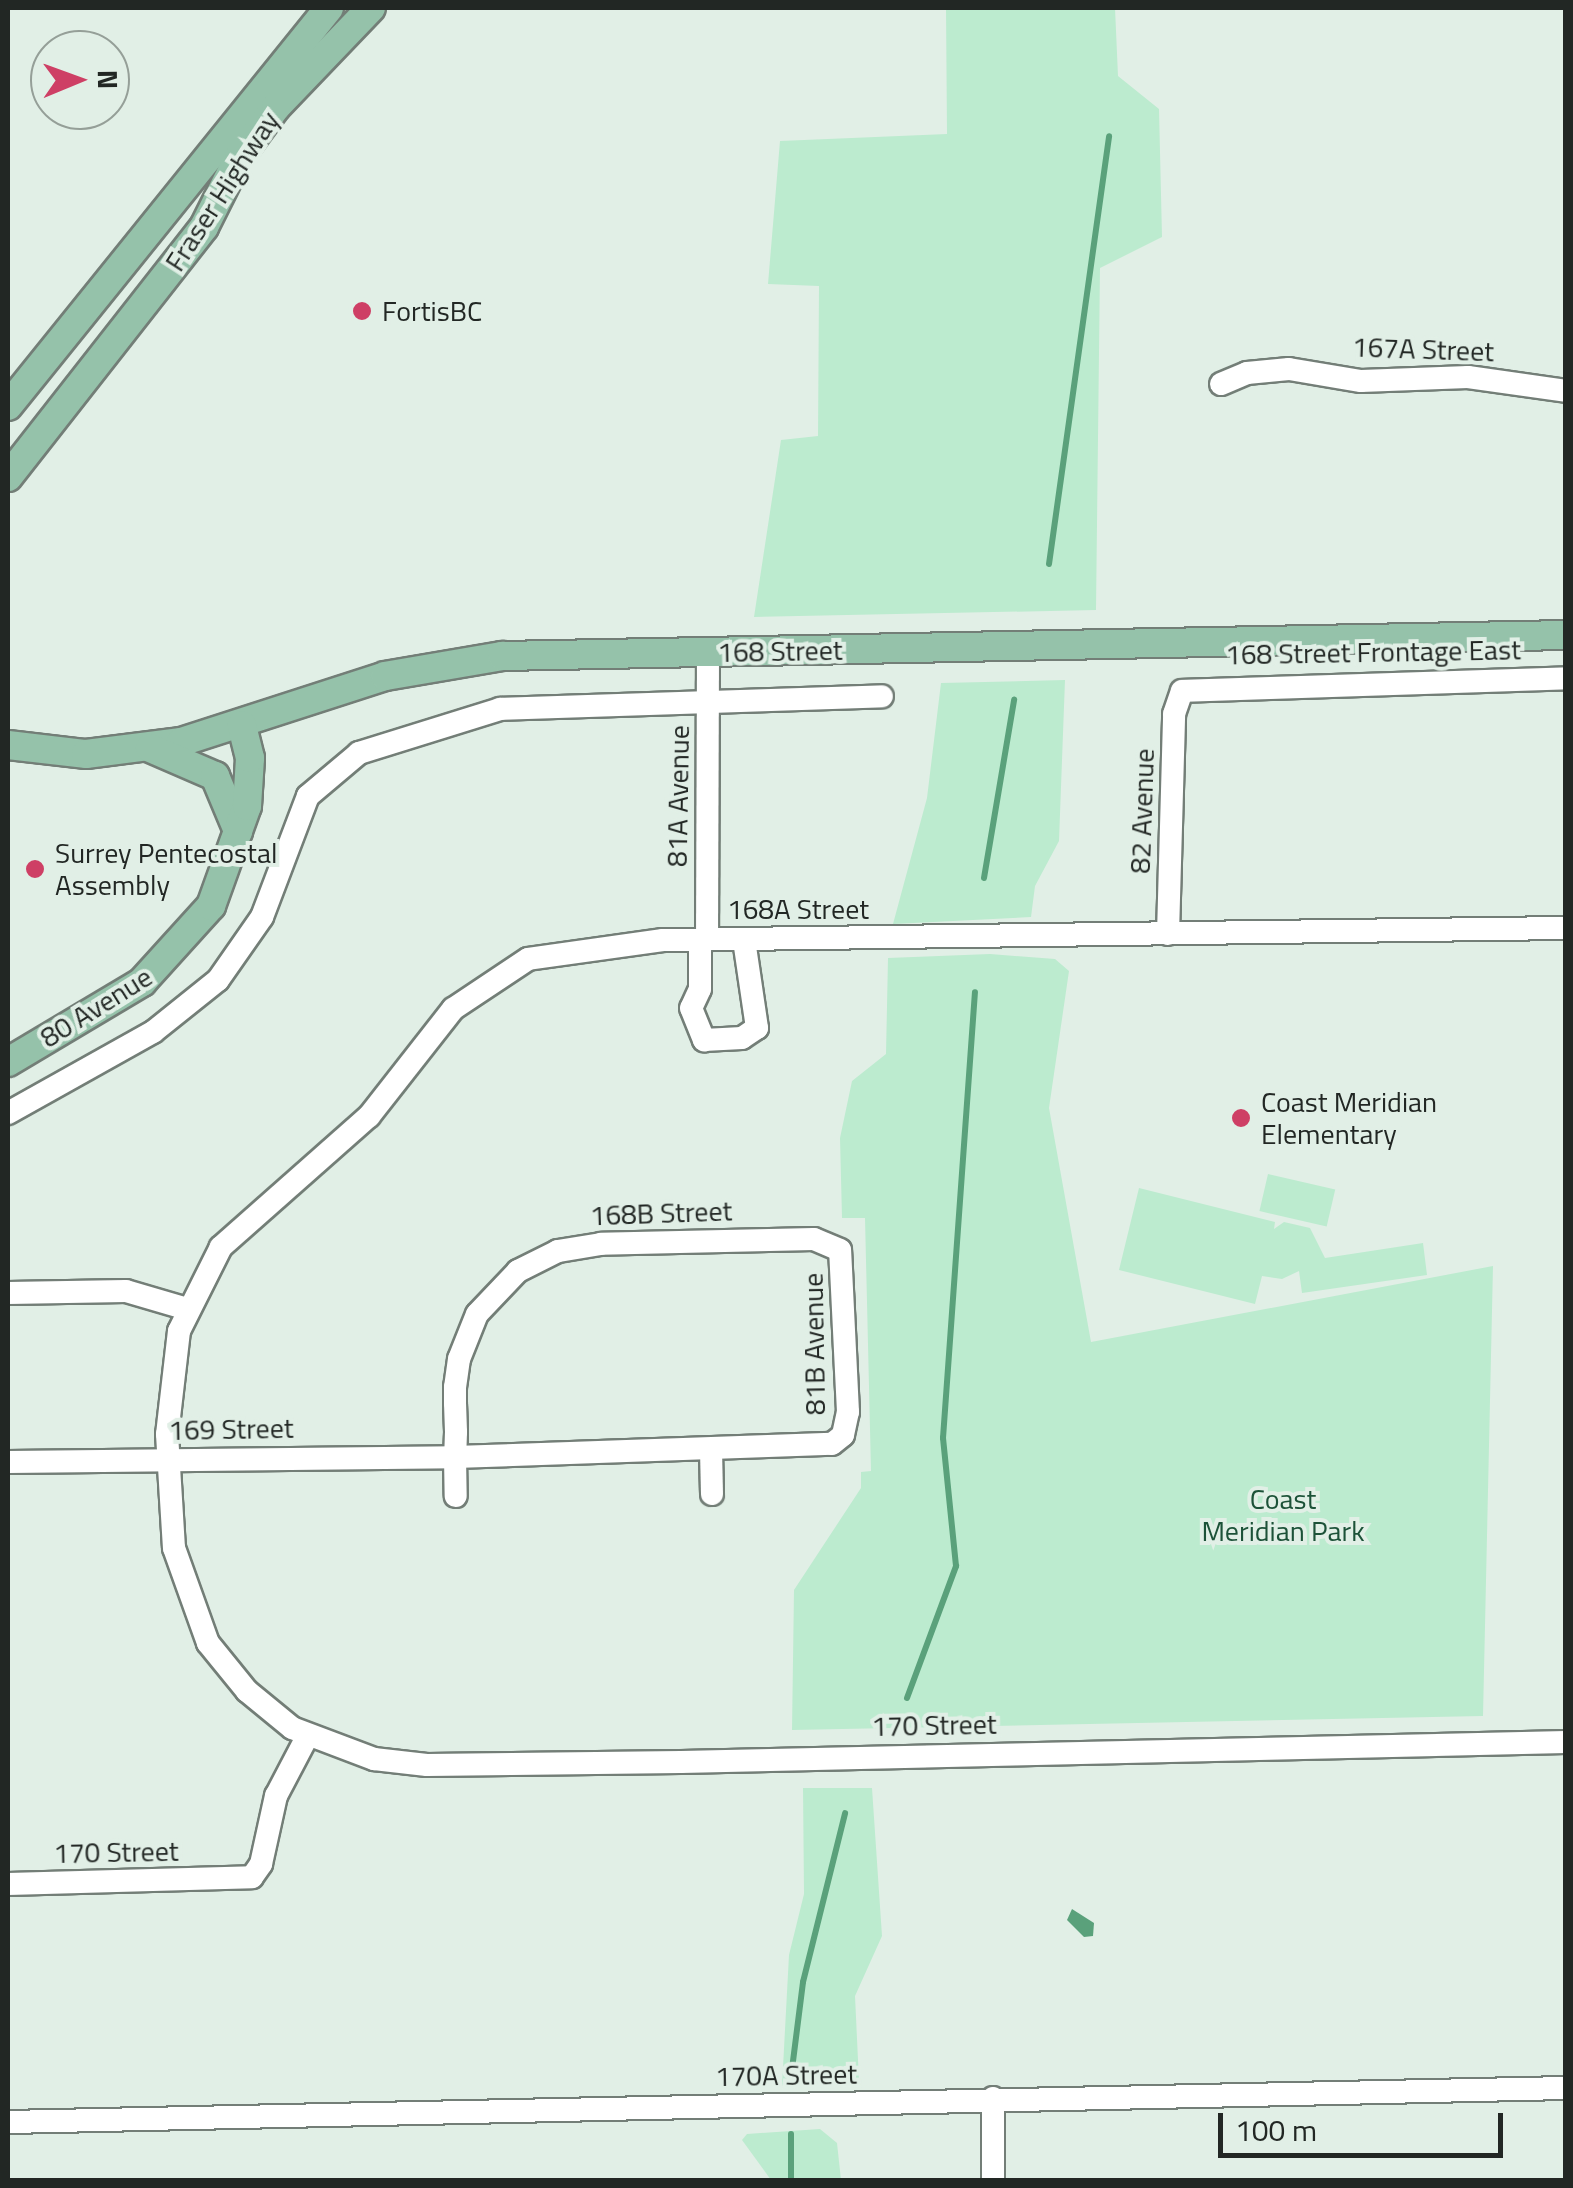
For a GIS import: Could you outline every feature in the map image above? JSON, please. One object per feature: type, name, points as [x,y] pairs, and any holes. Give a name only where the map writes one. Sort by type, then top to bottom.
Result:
[{"type":"main road","name":"Fraser Highway","points":[[8,406],[329,8]]},
{"type":"main road","name":"Fraser Highway","points":[[8,477],[196,239],[239,157],[276,107],[371,8]]},
{"type":"main road","name":"168 Street","points":[[8,745],[70,753],[149,748],[242,725],[386,676],[468,658],[1566,635]]},
{"type":"main road","name":"80 Avenue","points":[[8,1062],[99,1010],[165,962],[212,906],[239,843],[250,758],[242,725]]},
{"type":"main road","points":[[149,748],[215,776],[237,817],[239,843]]},
{"type":"street","name":"167A Street","points":[[1221,384],[1289,369],[1361,381],[1468,377],[1566,392]]},
{"type":"street","name":"81A Avenue","points":[[708,653],[703,940],[700,989],[691,1008],[704,1040],[742,1038],[757,1028],[744,940]]},
{"type":"street","name":"168 Street Frontage East","points":[[1182,691],[1566,678]]},
{"type":"street","name":"82 Avenue","points":[[1168,934],[1174,714],[1182,691]]},
{"type":"street","points":[[8,1113],[154,1032],[224,973],[266,908],[308,796],[359,753],[470,714],[538,706],[882,696]]},
{"type":"street","name":"168A Street","points":[[168,1460],[172,1364],[187,1309],[228,1237],[369,1116],[438,1025],[477,988],[547,953],[703,940],[1566,928]]},
{"type":"street","name":"168B Street","points":[[455,1456],[456,1380],[468,1332],[495,1291],[533,1262],[601,1244],[814,1239],[836,1246]]},
{"type":"street","name":"81B Avenue","points":[[836,1246],[843,1266],[848,1412],[840,1440]]},
{"type":"street","points":[[8,1293],[126,1291],[187,1309]]},
{"type":"street","name":"169 Street","points":[[8,1462],[711,1450],[840,1440]]},
{"type":"street","points":[[711,1450],[712,1494]]},
{"type":"street","points":[[455,1456],[456,1496]]},
{"type":"street","name":"170 Street","points":[[168,1460],[174,1548],[194,1613],[227,1668],[278,1718],[308,1737],[374,1759],[427,1765],[1566,1742]]},
{"type":"street","name":"170 Street","points":[[8,1884],[252,1878],[261,1864],[276,1796],[308,1737]]},
{"type":"street","name":"170A Street","points":[[8,2122],[1566,2088]]},
{"type":"street","points":[[993,2098],[994,2180]]},
{"type":"green space","points":[[946,8],[1115,8],[1118,76],[1159,109],[1162,237],[1100,268],[1096,610],[754,617],[781,440],[818,436],[819,286],[768,284],[780,141],[947,134]]},
{"type":"green space","points":[[1065,680],[1059,841],[1035,886],[1031,917],[893,924],[927,798],[941,683]]},
{"type":"green space","name":"Coast Meridian Park","points":[[990,954],[1055,959],[1069,971],[1049,1108],[1091,1342],[1493,1266],[1483,1716],[792,1730],[794,1590],[861,1488],[861,1472],[871,1471],[865,1218],[842,1218],[840,1138],[852,1081],[886,1054],[888,958]]},
{"type":"green space","points":[[1268,1174],[1335,1190],[1327,1227],[1259,1211]]},
{"type":"green space","points":[[1139,1188],[1275,1222],[1274,1229],[1284,1222],[1310,1228],[1325,1258],[1423,1243],[1427,1275],[1302,1293],[1299,1271],[1282,1279],[1262,1276],[1255,1304],[1119,1270]]},
{"type":"green space","points":[[803,1788],[872,1788],[882,1936],[855,1996],[859,2081],[782,2086],[789,1955],[804,1894]]},
{"type":"green space","points":[[820,2129],[837,2143],[841,2180],[771,2180],[742,2140],[747,2134]]},
{"type":"shaded area","points":[[1072,1909],[1094,1923],[1093,1936],[1084,1937],[1067,1920]]},
{"type":"waterway","points":[[1049,564],[1109,136]]},
{"type":"waterway","points":[[984,878],[1014,700]]},
{"type":"waterway","points":[[907,1698],[956,1566],[943,1438],[975,992]]},
{"type":"waterway","points":[[790,2085],[803,1982],[845,1813]]},
{"type":"waterway","points":[[791,2134],[791,2180]]},
{"type":"place","name":"FortisBC","points":[[362,311]]},
{"type":"place","name":"Surrey Pentecostal Assembly","points":[[35,869]]},
{"type":"place","name":"Coast Meridian Elementary","points":[[1241,1118]]}]
